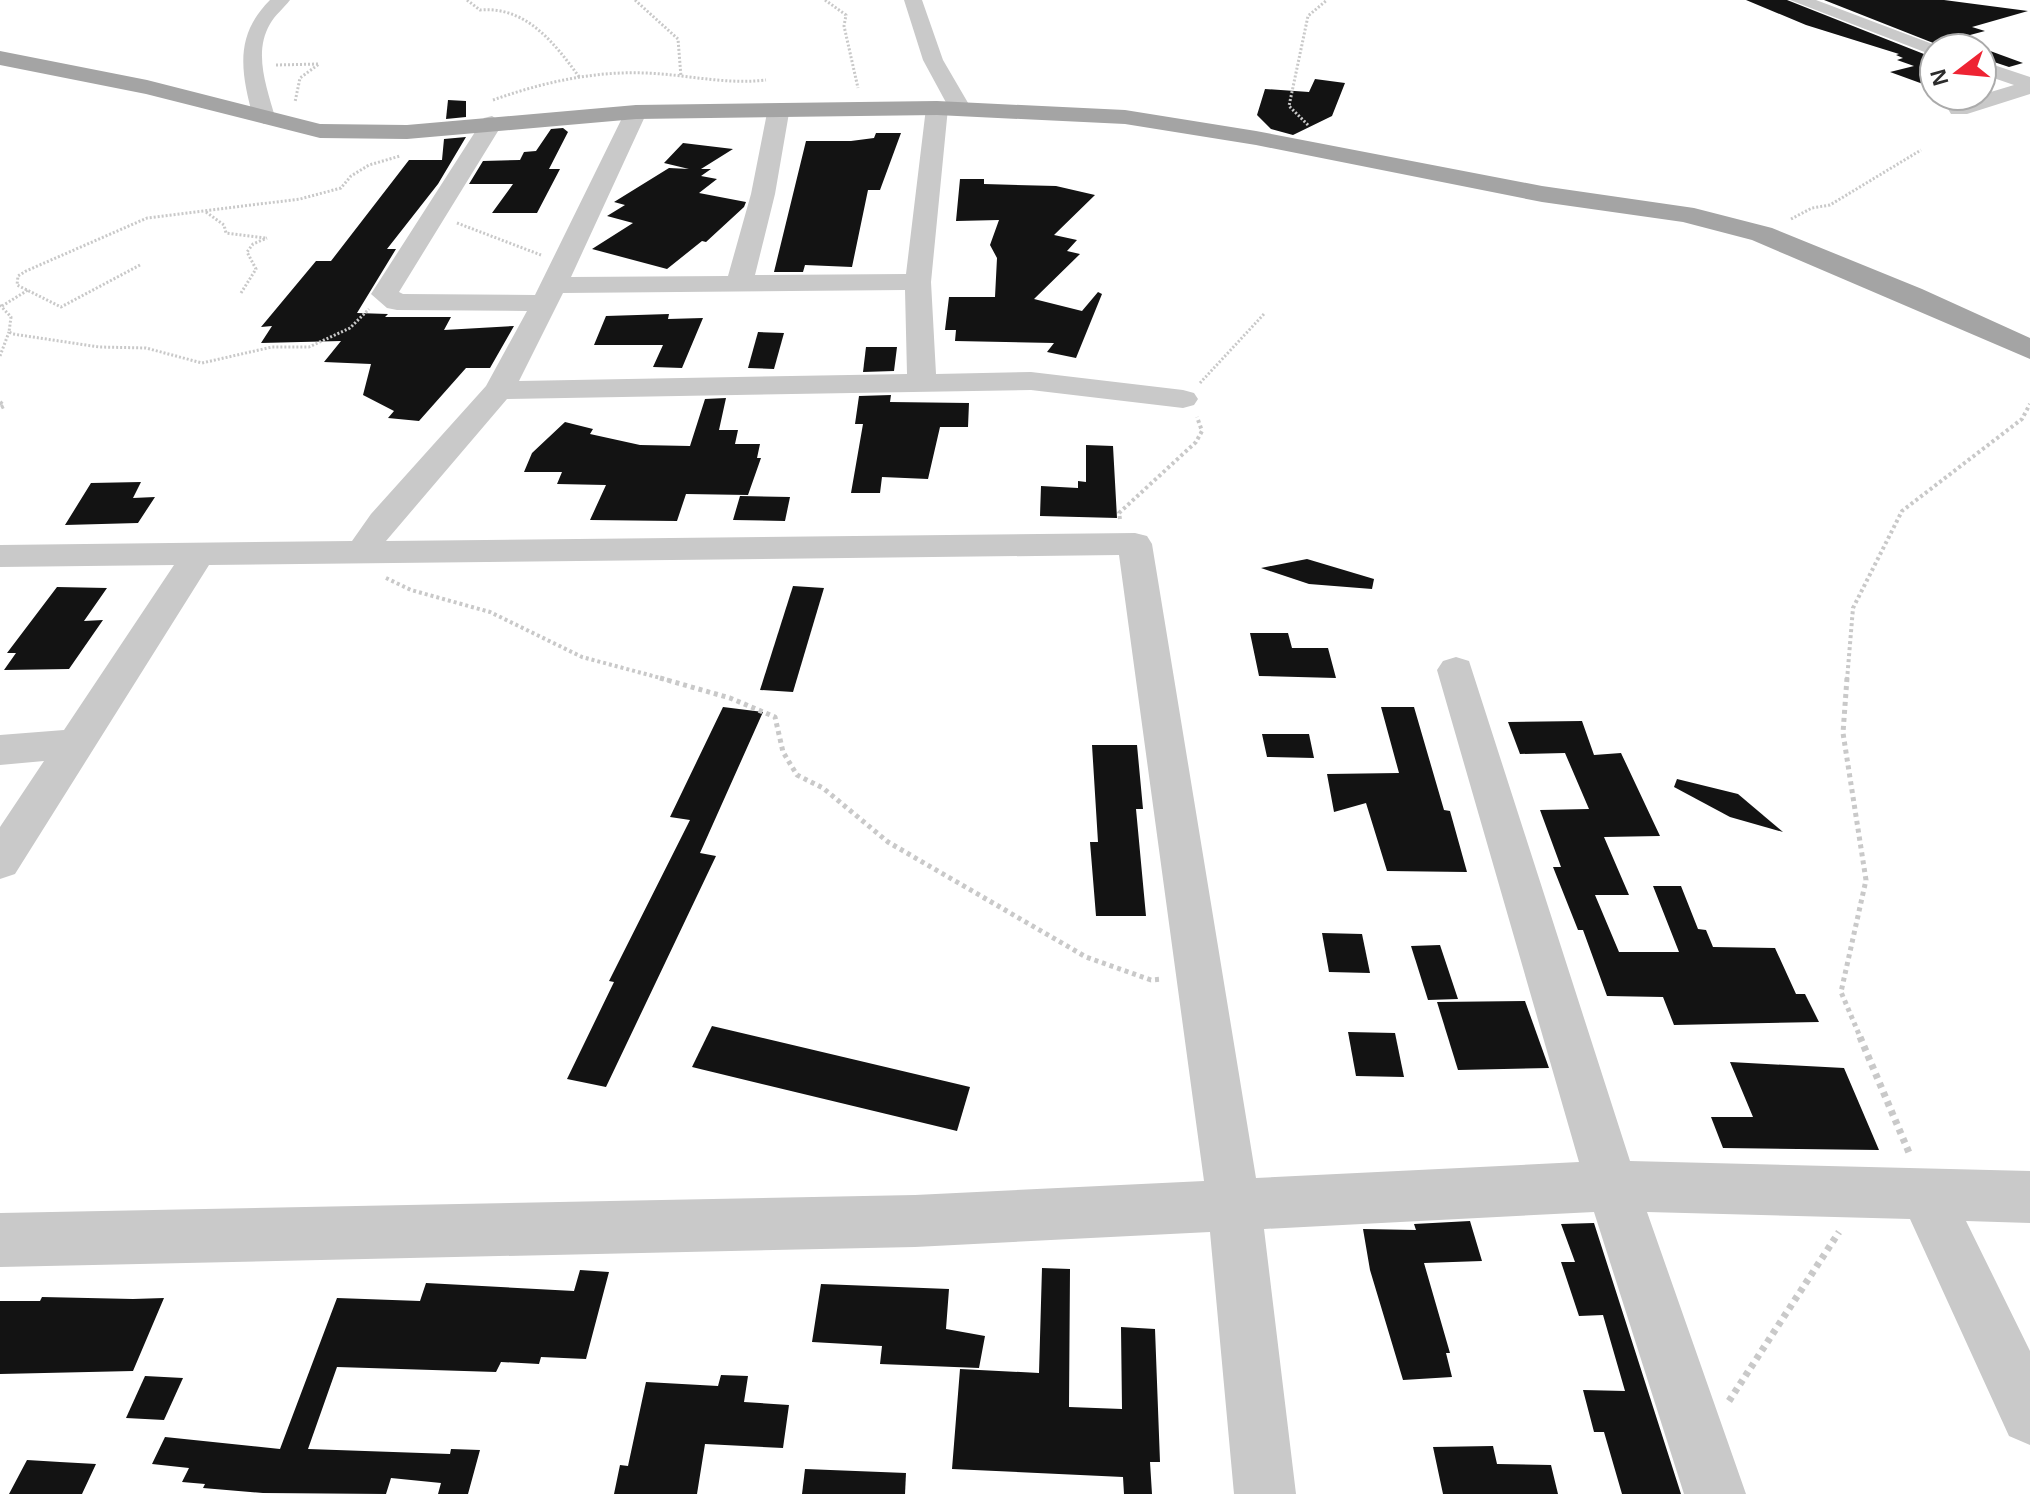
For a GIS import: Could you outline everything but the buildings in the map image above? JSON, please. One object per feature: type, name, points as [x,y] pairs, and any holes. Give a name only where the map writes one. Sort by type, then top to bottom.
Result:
[{"type":"main road","points":[[0,58],[147,87],[320,131],[407,132],[491,112],[778,113],[949,108],[1125,117],[1542,194],[1684,214],[1762,234],[1911,295],[2030,350]]},
{"type":"street","points":[[264,117],[251,65],[254,30],[281,0]]},
{"type":"street","points":[[913,0],[949,108],[918,282],[922,382]]},
{"type":"street","points":[[1799,0],[1918,43]]},
{"type":"street","points":[[1998,73],[2030,86]]},
{"type":"street","points":[[1998,96],[2030,86]]},
{"type":"street","points":[[491,112],[451,189],[384,294],[397,302],[554,284],[918,282]]},
{"type":"street","points":[[363,550],[383,521],[499,390],[554,284],[636,112]]},
{"type":"street","points":[[739,284],[763,194],[778,113]]},
{"type":"street","points":[[499,390],[1031,381],[1183,399]]},
{"type":"street","points":[[0,556],[1135,544],[1234,1203],[1265,1494]]},
{"type":"street","points":[[0,862],[197,556]]},
{"type":"street","points":[[1456,670],[1612,1186],[1707,1470]]},
{"type":"street","points":[[0,750],[78,743]]},
{"type":"street","points":[[0,1240],[915,1221],[1612,1186],[1927,1197],[2030,1197]]},
{"type":"street","points":[[1927,1197],[2030,1415]]},
{"type":"path","points":[[467,0],[480,10],[501,7],[527,22],[564,55],[580,78]]},
{"type":"path","points":[[635,0],[678,39],[681,77]]},
{"type":"path","points":[[825,0],[846,15],[844,26],[858,79],[859,109]]},
{"type":"path","points":[[1318,151],[1309,126],[1289,106],[1308,16],[1327,0]]},
{"type":"path","points":[[251,65],[319,64],[300,78],[295,99],[300,107]]},
{"type":"path","points":[[491,112],[580,78],[647,73],[725,84],[766,80]]},
{"type":"path","points":[[140,265],[61,307],[17,285],[18,276],[147,218],[300,199],[341,188],[351,176],[369,165],[428,147],[407,132]]},
{"type":"path","points":[[1762,234],[1799,214],[1830,205],[1921,150]]},
{"type":"path","points":[[451,189],[443,211],[447,218],[554,284]]},
{"type":"path","points":[[205,211],[224,225],[226,233],[267,238],[253,244],[247,252],[256,269],[241,293]]},
{"type":"path","points":[[0,356],[11,317],[1,305],[29,290]]},
{"type":"path","points":[[9,332],[99,347],[146,348],[202,363],[272,347],[309,347],[350,328],[384,294]]},
{"type":"path","points":[[0,402],[4,406],[0,408]]},
{"type":"path","points":[[1927,1197],[1841,992],[1866,880],[1843,733],[1853,608],[1902,511],[2022,419],[2030,404]]},
{"type":"path","points":[[363,550],[366,566],[397,586],[490,611],[592,661],[684,681],[746,702],[775,717],[783,752],[797,775],[823,788],[888,842],[1086,957],[1151,980],[1200,976]]},
{"type":"path","points":[[1707,1470],[1863,1195]]}]
